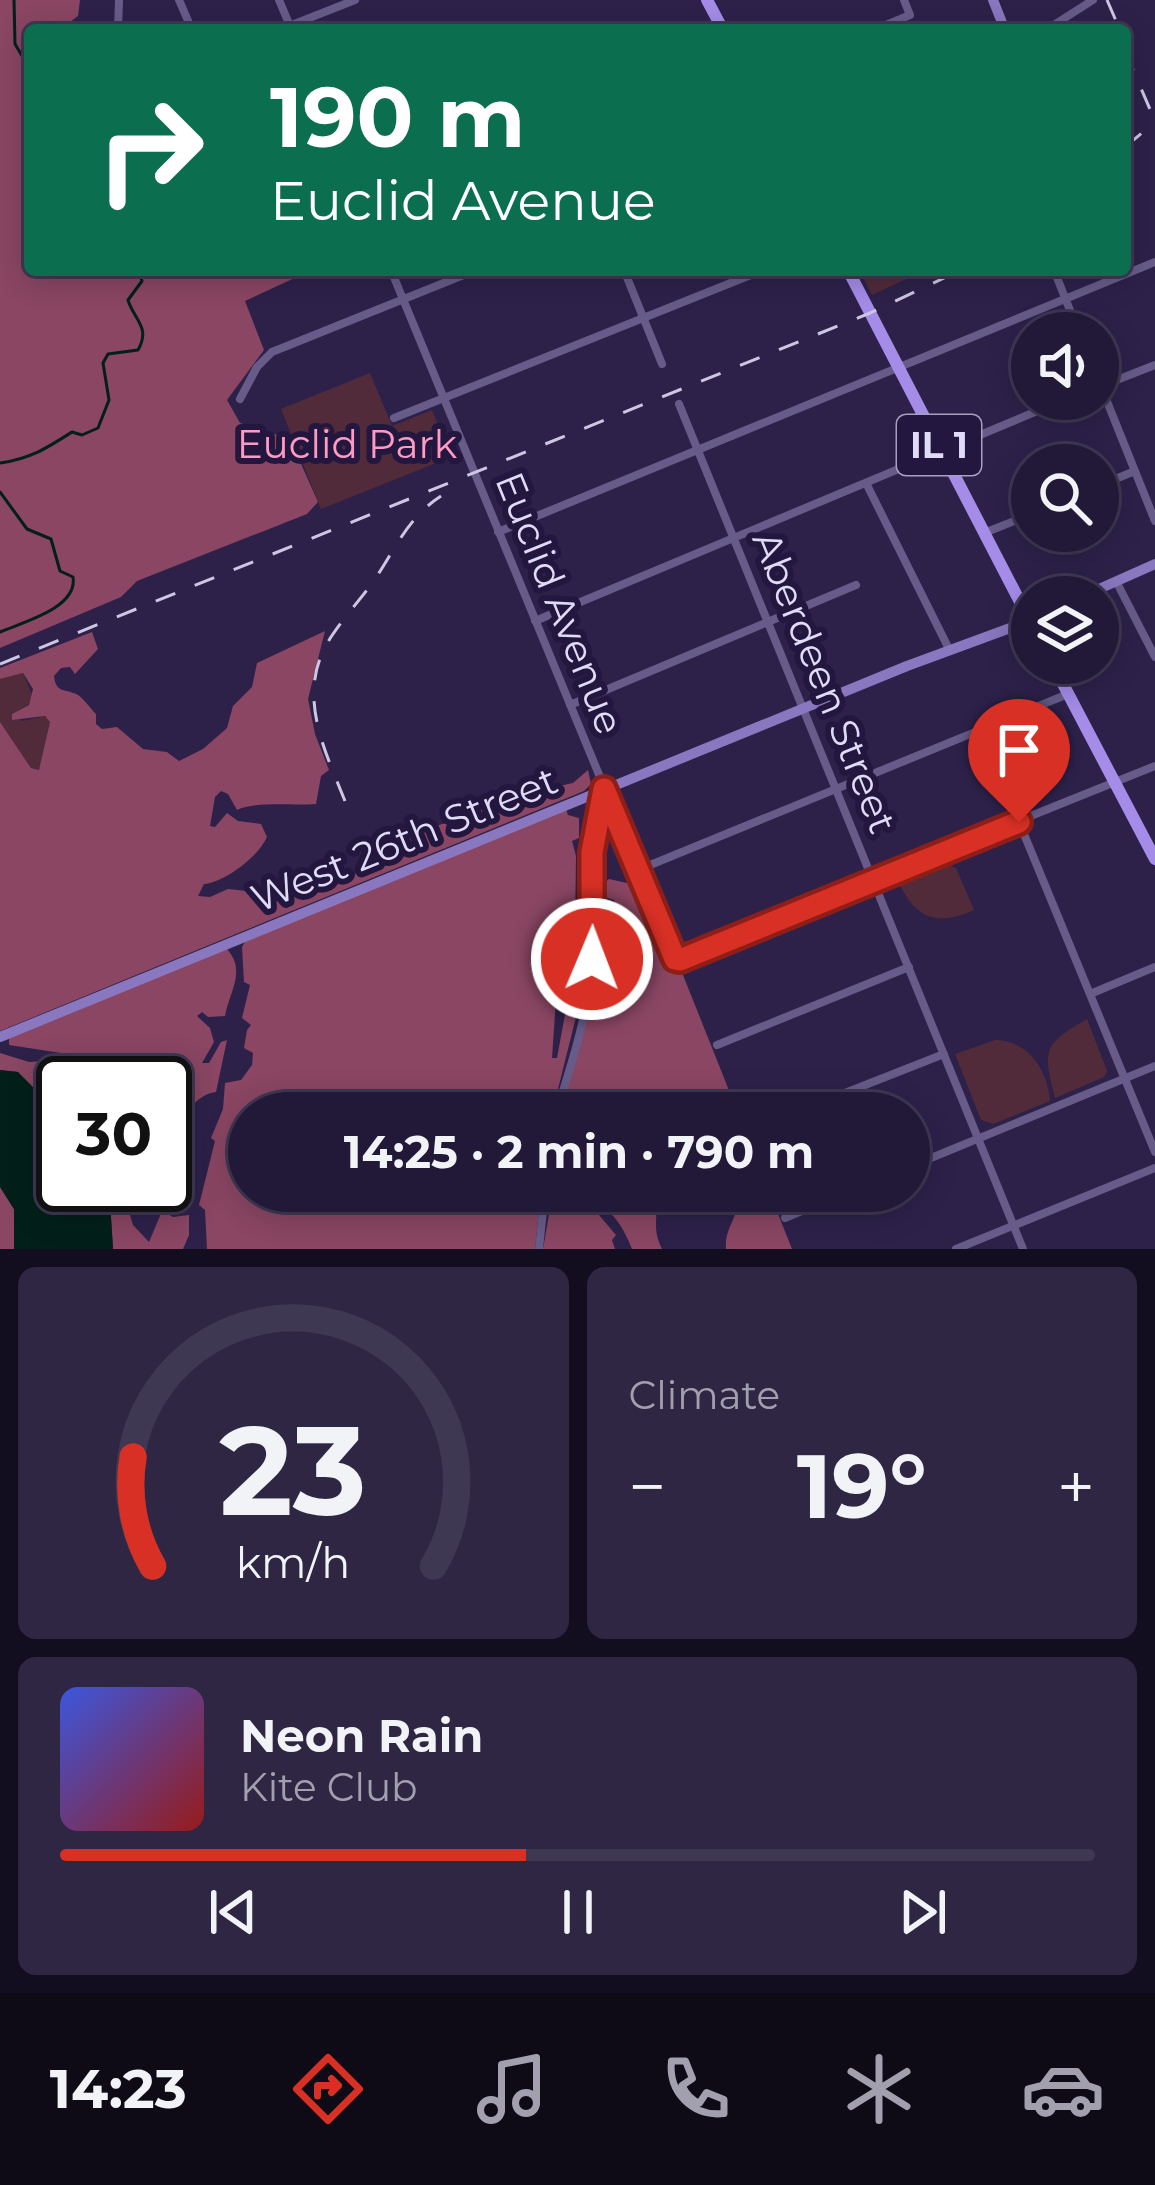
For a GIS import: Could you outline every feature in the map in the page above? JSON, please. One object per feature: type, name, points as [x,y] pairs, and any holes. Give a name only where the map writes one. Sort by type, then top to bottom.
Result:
[{"type":"main road","name":"IL 1","points":[[851,276],[1011,583]]},
{"type":"main road","points":[[1063,684],[1155,859]]},
{"type":"street","points":[[300,24],[355,0]]},
{"type":"street","points":[[888,24],[910,15],[904,0]]},
{"type":"street","points":[[1056,24],[1094,0]]},
{"type":"street","name":"Euclid Avenue","points":[[393,276],[675,959],[874,881]]},
{"type":"street","points":[[240,399],[257,367],[272,352],[461,276]]},
{"type":"street","points":[[627,276],[662,364]]},
{"type":"street","points":[[394,418],[748,276]]},
{"type":"street","points":[[1056,276],[1071,312]]},
{"type":"street","points":[[499,532],[1122,276]]},
{"type":"street","points":[[1119,377],[1155,365]]},
{"type":"street","name":"Aberdeen Street","points":[[680,404],[1024,1249]]},
{"type":"street","points":[[536,621],[1015,420]]},
{"type":"street","points":[[1114,420],[1155,521]]},
{"type":"street","points":[[1119,477],[1135,471]]},
{"type":"street","points":[[866,483],[950,651]]},
{"type":"street","points":[[985,533],[1011,522]]},
{"type":"street","points":[[1119,580],[1155,564]]},
{"type":"street","points":[[570,704],[856,585]]},
{"type":"street","points":[[1119,587],[1155,657]]},
{"type":"street","name":"West 26th Street","points":[[0,1036],[803,708],[1011,629]]},
{"type":"street","points":[[638,870],[1068,694]]},
{"type":"street","points":[[874,881],[1155,766]]},
{"type":"street","points":[[562,1092],[587,1002],[592,852],[604,789]]},
{"type":"street","points":[[1019,822],[1155,1152]]},
{"type":"street","points":[[717,1045],[909,967]]},
{"type":"street","points":[[1090,994],[1155,967]]},
{"type":"street","points":[[847,1092],[944,1054]]},
{"type":"street","points":[[930,1158],[1155,1066]]},
{"type":"street","points":[[956,1249],[1155,1168]]},
{"type":"street","points":[[539,1249],[543,1212]]},
{"type":"street","points":[[785,1218],[799,1212]]},
{"type":"green space","points":[[862,276],[913,276],[872,295]]},
{"type":"green space","name":"Euclid Park","points":[[370,373],[392,426],[432,410],[451,457],[321,509],[281,409]]},
{"type":"green space","points":[[23,673],[33,697],[12,714],[22,721],[45,716],[50,721],[40,770],[31,768],[0,722],[0,679]]},
{"type":"green space","points":[[949,865],[956,868],[974,910],[950,918],[930,917],[914,906],[900,885]]},
{"type":"green space","points":[[1087,1019],[1107,1071],[1104,1077],[1055,1098],[1048,1068],[1050,1050],[1062,1035]]},
{"type":"green space","points":[[995,1040],[1017,1045],[1034,1058],[1050,1101],[993,1124],[981,1120],[955,1054]]},
{"type":"shaded area","points":[[0,0],[80,0],[78,16],[70,24],[24,24],[24,276],[299,276],[245,301],[264,350],[227,400],[240,423],[290,439],[318,502],[307,514],[137,581],[121,597],[0,648]]},
{"type":"shaded area","points":[[325,631],[308,699],[329,770],[321,776],[316,804],[237,810],[221,791],[215,797],[210,826],[215,827],[227,813],[238,821],[261,824],[267,837],[249,860],[204,884],[198,896],[210,897],[228,889],[256,892],[331,871],[355,874],[389,845],[459,822],[525,789],[573,783],[588,770],[591,784],[584,791],[0,1031],[0,722],[31,768],[39,770],[50,722],[45,716],[12,720],[12,714],[29,705],[33,689],[23,673],[0,679],[0,668],[92,632],[98,649],[75,674],[70,667],[61,668],[54,676],[57,686],[83,699],[102,729],[117,727],[143,749],[167,752],[179,761],[203,749],[227,728],[233,706],[252,687],[257,663]]},
{"type":"shaded area","points":[[566,809],[568,815],[579,818],[579,838],[572,841],[575,929],[556,999],[552,1058],[557,1058],[580,933],[589,926],[584,985],[557,1092],[228,1092],[228,1212],[539,1212],[535,1249],[207,1249],[205,1210],[199,1205],[215,1141],[211,1138],[223,1109],[225,1083],[241,1080],[252,1065],[253,1053],[244,1048],[251,1025],[242,1018],[250,985],[244,982],[242,947],[246,940]]},
{"type":"shaded area","points":[[634,874],[668,958],[679,965],[730,1092],[565,1092],[593,978],[598,919],[616,907],[600,887],[609,879],[627,883]]},
{"type":"shaded area","points":[[226,948],[235,964],[225,1016],[208,1017],[202,1012],[197,1016],[210,1028],[214,1042],[202,1063],[209,1063],[227,1040],[216,1092],[192,1106],[192,1056],[60,1056],[9,1045],[9,1036]]},
{"type":"shaded area","points":[[0,1053],[36,1062],[36,1096],[18,1072],[0,1070]]},
{"type":"shaded area","points":[[0,1070],[18,1072],[33,1087],[36,1212],[111,1212],[113,1249],[14,1249],[14,1209],[0,1187]]},
{"type":"shaded area","points":[[0,1187],[14,1209],[14,1249],[0,1249]]},
{"type":"shaded area","points":[[111,1212],[132,1212],[133,1225],[149,1242],[162,1212],[173,1217],[189,1215],[183,1249],[113,1249]]},
{"type":"shaded area","points":[[549,1212],[596,1212],[616,1235],[612,1240],[615,1249],[543,1249]]},
{"type":"shaded area","points":[[656,1212],[662,1249],[632,1249],[611,1214]]},
{"type":"shaded area","points":[[736,1212],[777,1212],[792,1249],[726,1249]]},
{"type":"waterway","points":[[14,0],[15,44],[24,59]]},
{"type":"waterway","points":[[0,463],[38,452],[72,432],[82,435],[98,428],[109,400],[103,363],[108,354],[138,350],[142,342],[142,329],[128,300],[142,281],[140,276]]},
{"type":"waterway","points":[[0,492],[27,529],[51,539],[60,571],[73,577],[72,588],[58,605],[0,632]]},
{"type":"railway","points":[[1107,0],[1117,24]]},
{"type":"railway","points":[[1131,65],[1155,121]]},
{"type":"railway","points":[[1131,142],[1155,122]]},
{"type":"railway","points":[[0,664],[870,313],[948,276]]},
{"type":"railway","points":[[345,801],[316,718],[315,676],[321,655],[410,524],[441,496]]},
{"type":"route","points":[[592,959],[592,852],[604,789],[675,959],[680,960],[1019,822]]}]
